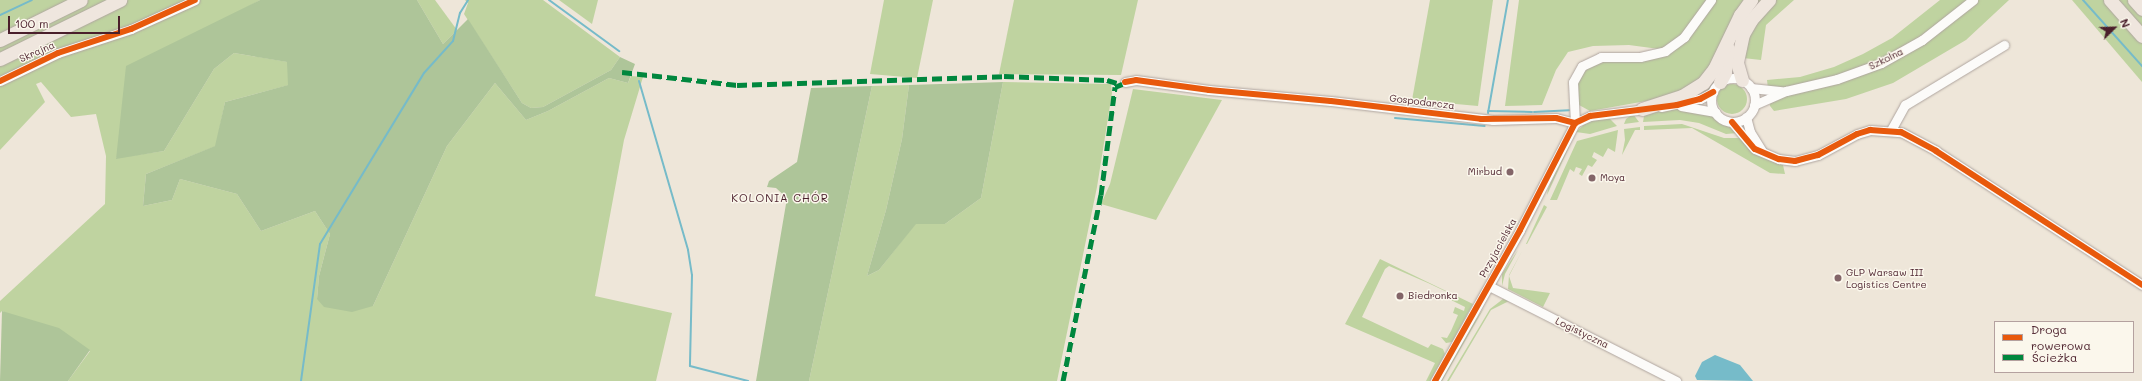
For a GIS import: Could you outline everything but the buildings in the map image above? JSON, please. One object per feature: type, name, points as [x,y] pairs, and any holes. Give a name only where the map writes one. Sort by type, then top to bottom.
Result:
[{"type":"highway","points":[[0,40],[82,0]]},
{"type":"highway","points":[[0,59],[120,0]]},
{"type":"highway","points":[[1642,109],[1682,96],[1703,83],[1714,69],[1740,15],[1751,0]]},
{"type":"highway","points":[[1747,84],[1737,62],[1743,34],[1751,20],[1769,0]]},
{"type":"highway","points":[[2110,0],[2142,36]]},
{"type":"highway","points":[[2134,0],[2142,9]]},
{"type":"highway","points":[[1716,87],[1726,68],[1728,41]]},
{"type":"street","name":"Skrajna","points":[[0,81],[58,54],[138,26],[195,0]]},
{"type":"street","points":[[1711,0],[1684,37],[1665,51],[1640,57],[1601,57],[1582,66],[1573,82],[1575,123],[1590,116],[1677,105],[1700,99],[1731,78],[1747,84],[1754,105],[1746,117],[1732,122]]},
{"type":"street","name":"Szkolna","points":[[1754,105],[1786,91],[1837,79],[1890,58],[1928,36],[1973,0]]},
{"type":"street","points":[[1891,130],[1906,105],[2004,45]]},
{"type":"street","name":"Gospodarcza","points":[[1125,82],[1136,80],[1209,90],[1330,101],[1474,118],[1556,118],[1575,123]]},
{"type":"street","name":"Szkolna","points":[[1747,84],[1786,91]]},
{"type":"street","points":[[1716,87],[1711,102],[1715,112],[1722,119],[1732,122],[1751,146],[1786,160],[1806,159],[1857,134],[1870,130],[1891,130],[1913,137],[2142,285]]},
{"type":"street","points":[[1677,105],[1704,108],[1715,112]]},
{"type":"street","points":[[1746,117],[1750,131],[1762,151]]},
{"type":"street","name":"Przyjacielska","points":[[1435,381],[1489,286],[1575,123]]},
{"type":"street","name":"Logistyczna","points":[[1489,286],[1676,381]]},
{"type":"green space","points":[[0,0],[260,0],[246,8],[116,158],[164,151],[214,69],[234,53],[288,62],[289,85],[225,102],[216,146],[146,174],[143,206],[172,200],[180,179],[237,194],[261,231],[315,211],[330,234],[319,276],[317,299],[373,306],[447,146],[495,83],[526,120],[548,111],[609,78],[628,83],[631,76],[643,77],[624,140],[595,296],[672,313],[656,381],[68,381],[90,351],[2,311],[0,313],[0,301],[105,204],[106,156],[96,114],[71,117],[41,82],[36,84],[45,102],[0,150]]},
{"type":"green space","points":[[260,0],[417,0],[443,44],[468,19],[522,103],[531,108],[543,107],[611,70],[620,57],[635,64],[628,83],[609,78],[548,111],[526,120],[495,83],[447,146],[373,306],[352,312],[324,307],[317,299],[319,276],[330,234],[315,211],[261,231],[237,194],[180,179],[172,200],[143,206],[146,174],[215,146],[225,102],[288,85],[287,62],[234,53],[214,69],[164,151],[116,159],[126,66]]},
{"type":"green space","points":[[417,0],[435,0],[457,30],[443,44]]},
{"type":"green space","points":[[465,0],[543,0],[620,57],[611,70],[543,107],[531,108],[522,103],[464,14],[468,3]]},
{"type":"green space","points":[[559,0],[598,0],[592,24]]},
{"type":"green space","points":[[884,0],[933,0],[917,78],[870,74]]},
{"type":"green space","points":[[1014,0],[1138,0],[1121,75],[999,74]]},
{"type":"green space","points":[[1430,0],[1493,0],[1478,106],[1412,100]]},
{"type":"green space","points":[[1519,0],[1794,0],[1766,25],[1761,60],[1725,56],[1715,81],[1709,90],[1695,98],[1696,84],[1663,98],[1590,111],[1579,105],[1577,87],[1581,75],[1589,67],[1603,62],[1648,60],[1674,51],[1629,45],[1593,46],[1568,52],[1556,70],[1542,105],[1505,106]]},
{"type":"green space","points":[[1940,0],[2009,0],[1966,40],[1893,83],[1846,99],[1774,111],[1770,106],[1767,80],[1800,77],[1834,67],[1863,54],[1892,38]]},
{"type":"green space","points":[[2072,0],[2142,0],[2142,82]]},
{"type":"green space","points":[[1003,82],[1111,84],[1112,93],[1097,187],[1057,381],[809,381],[872,86],[909,85],[902,139],[886,210],[867,276],[879,270],[916,223],[945,224],[981,198]]},
{"type":"green space","points":[[1003,82],[981,198],[945,224],[916,224],[879,270],[867,276],[886,210],[902,139],[909,85]]},
{"type":"green space","points":[[1732,84],[1743,88],[1747,99],[1743,110],[1732,114],[1721,110],[1717,99],[1721,88]]},
{"type":"green space","points":[[872,86],[809,381],[756,381],[787,198],[776,188],[767,187],[769,181],[797,162],[811,88]]},
{"type":"green space","points":[[1133,89],[1222,100],[1156,220],[1101,204],[1110,184]]},
{"type":"green space","points":[[1680,109],[1710,113],[1738,133],[1726,134],[1699,123],[1680,120],[1643,122],[1644,116],[1648,113]]},
{"type":"green space","points":[[1633,114],[1639,122],[1624,124],[1626,119]]},
{"type":"green space","points":[[1609,118],[1617,126],[1590,134],[1576,132],[1588,121]]},
{"type":"green space","points":[[1682,124],[1724,138],[1742,138],[1772,161],[1783,165],[1785,174],[1770,173],[1692,128],[1644,130],[1644,126]]},
{"type":"green space","points":[[1640,127],[1640,130],[1635,130],[1622,155],[1625,140],[1624,129]]},
{"type":"green space","points":[[1618,130],[1615,152],[1608,148],[1603,157],[1594,152],[1592,157],[1597,160],[1592,167],[1588,165],[1582,176],[1579,174],[1582,169],[1576,167],[1574,172],[1570,169],[1557,200],[1550,200],[1577,141]]},
{"type":"green space","points":[[1567,146],[1569,147],[1547,195],[1548,189]]},
{"type":"green space","points":[[1544,205],[1547,207],[1526,244]]},
{"type":"green space","points":[[1518,250],[1505,274],[1502,286],[1502,274]]},
{"type":"green space","points":[[1522,251],[1509,276],[1513,288],[1550,293],[1543,307],[1508,289],[1509,275]]},
{"type":"green space","points":[[1380,259],[1473,304],[1452,342],[1446,343],[1441,337],[1447,338],[1451,331],[1458,315],[1453,313],[1455,307],[1464,311],[1465,307],[1451,300],[1447,292],[1389,266],[1385,269],[1362,317],[1428,348],[1431,344],[1443,349],[1445,354],[1430,381],[1426,381],[1435,363],[1345,324]]},
{"type":"green space","points":[[1503,299],[1509,301],[1491,310],[1449,381],[1447,381],[1490,309]]},
{"type":"green space","points":[[1484,308],[1442,381],[1440,381],[1468,331]]},
{"type":"green space","points":[[2,311],[59,328],[90,350],[68,381],[0,381]]},
{"type":"water","points":[[1715,355],[1740,365],[1753,381],[1697,380],[1695,376],[1702,362]]},
{"type":"waterway","points":[[0,15],[32,0]]},
{"type":"waterway","points":[[301,381],[320,244],[424,73],[453,41],[460,13],[468,0]]},
{"type":"waterway","points":[[549,0],[619,51]]},
{"type":"waterway","points":[[1488,113],[1508,0]]},
{"type":"waterway","points":[[2083,0],[2142,66]]},
{"type":"waterway","points":[[639,81],[688,250],[692,275],[690,366],[748,381]]},
{"type":"waterway","points":[[1534,112],[1569,110]]},
{"type":"waterway","points":[[1488,111],[1532,112]]},
{"type":"waterway","points":[[1395,118],[1485,126]]},
{"type":"marked path","points":[[622,72],[737,85],[1004,76],[1107,80],[1117,83]]},
{"type":"marked path","points":[[1063,381],[1101,195],[1115,87],[1122,84]]},
{"type":"cycle path","points":[[0,81],[58,53],[131,29],[195,0]]},
{"type":"cycle path","points":[[1125,82],[1136,80],[1209,90],[1331,101],[1481,119],[1556,118],[1575,123],[1590,116],[1677,105],[1700,99],[1713,92]]},
{"type":"cycle path","points":[[1732,122],[1755,149],[1779,159],[1795,161],[1818,155],[1857,134],[1870,130],[1901,132],[1936,151],[2142,285]]},
{"type":"cycle path","points":[[1435,381],[1520,230],[1575,123]]},
{"type":"place","name":"Mirbud","points":[[1510,172]]},
{"type":"place","name":"Moya","points":[[1592,178]]},
{"type":"place","name":"GLP Warsaw III Logistics Centre","points":[[1838,278]]},
{"type":"place","name":"Biedronka","points":[[1400,296]]},
{"type":"district","name":"KOLONIA CHÓR","points":[[780,198]]}]
